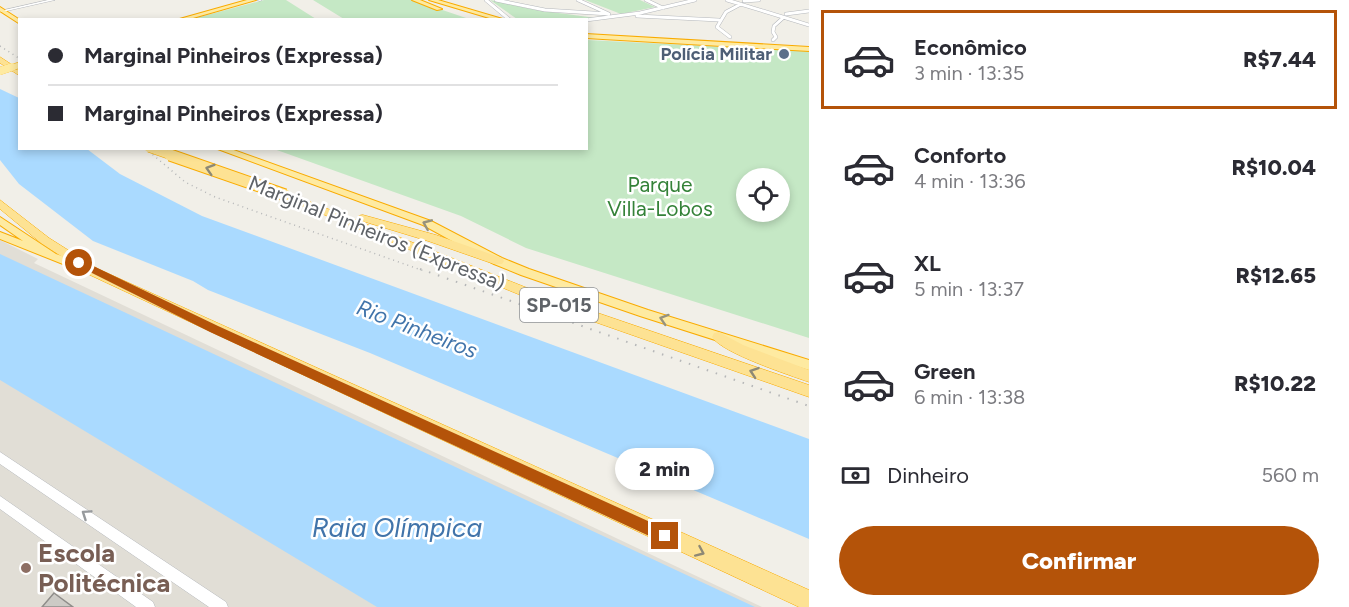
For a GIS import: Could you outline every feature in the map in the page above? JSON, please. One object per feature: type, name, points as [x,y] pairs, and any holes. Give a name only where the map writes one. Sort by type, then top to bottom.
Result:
[{"type":"highway","points":[[186,18],[253,0]]},
{"type":"highway","points":[[195,18],[260,0]]},
{"type":"highway","points":[[415,0],[436,8],[458,8],[496,18]]},
{"type":"highway","points":[[432,0],[468,18]]},
{"type":"highway","points":[[1,10],[18,21]]},
{"type":"highway","points":[[588,30],[619,35]]},
{"type":"highway","points":[[588,36],[639,36],[809,49]]},
{"type":"highway","points":[[639,36],[730,37],[809,43]]},
{"type":"highway","points":[[0,59],[18,72]]},
{"type":"highway","points":[[0,64],[18,60]]},
{"type":"highway","points":[[0,70],[18,66]]},
{"type":"highway","name":"Marginal Pinheiros (Expressa)","points":[[155,150],[315,206],[529,294],[809,391]]},
{"type":"highway","points":[[225,150],[427,223],[498,261]]},
{"type":"highway","points":[[0,203],[16,219],[51,246],[94,272]]},
{"type":"highway","points":[[315,206],[335,208],[809,365]]},
{"type":"highway","points":[[0,220],[52,256]]},
{"type":"highway","points":[[0,236],[94,272],[809,602]]},
{"type":"highway","points":[[719,337],[738,349],[809,376]]},
{"type":"street","points":[[1,10],[53,0]]},
{"type":"street","points":[[486,0],[508,18]]},
{"type":"street","points":[[496,0],[552,11],[609,14],[579,0]]},
{"type":"street","points":[[646,0],[664,8]]},
{"type":"street","points":[[655,0],[670,7]]},
{"type":"street","points":[[588,21],[670,7],[695,0]]},
{"type":"street","points":[[727,0],[742,2],[759,0]]},
{"type":"street","points":[[730,37],[723,34],[717,27],[719,20],[731,8],[742,2],[809,23]]},
{"type":"street","points":[[754,2],[785,16],[809,11]]},
{"type":"street","points":[[626,15],[719,20]]},
{"type":"street","points":[[796,15],[809,23]]},
{"type":"street","points":[[773,40],[776,37],[773,32],[774,26],[785,16]]},
{"type":"street","points":[[0,457],[221,607]]},
{"type":"street","points":[[0,502],[148,607]]},
{"type":"shaded area","name":"Raia Olímpica","points":[[0,240],[38,259],[34,263],[762,607],[0,607]]},
{"type":"green space","points":[[264,0],[286,0],[314,18],[196,18]]},
{"type":"green space","points":[[313,0],[413,0],[466,18],[342,18]]},
{"type":"green space","points":[[490,0],[536,10],[596,18],[588,18],[516,18]]},
{"type":"green space","points":[[585,0],[640,0],[655,7],[621,14]]},
{"type":"green space","name":"Parque Villa-Lobos","points":[[588,40],[809,51],[809,338],[526,248],[461,216],[277,150],[588,150]]},
{"type":"water","name":"Rio Pinheiros","points":[[0,89],[18,98],[18,150],[88,150],[120,174],[202,216],[809,439],[809,539],[370,353],[208,290],[193,281],[93,241],[19,184],[0,160]]},
{"type":"water","name":"Raia Olímpica","points":[[0,254],[755,607],[377,607],[0,380]]},
{"type":"building","points":[[54,593],[73,607],[42,607]]},
{"type":"railway","points":[[0,46],[18,58]]},
{"type":"railway","points":[[147,150],[185,182],[215,197],[424,271]]},
{"type":"railway","points":[[420,269],[809,406]]},
{"type":"place","name":"Polícia Militar","points":[[784,54]]},
{"type":"place","name":"Escola Politécnica","points":[[26,568]]},
{"type":"route","points":[[79,263],[214,329],[665,536]]}]
